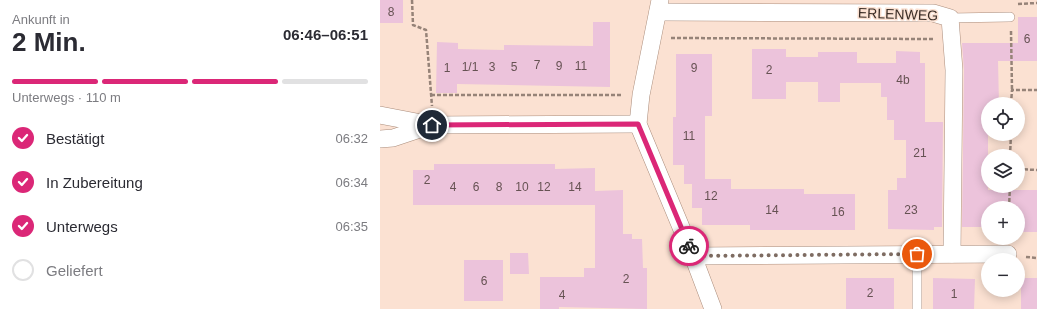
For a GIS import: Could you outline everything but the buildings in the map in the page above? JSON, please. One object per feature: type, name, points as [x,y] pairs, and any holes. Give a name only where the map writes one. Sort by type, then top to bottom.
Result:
[{"type":"street","name":"ERLENWEG","points":[[659,6],[933,12],[950,18],[954,70],[952,254]]},
{"type":"street","points":[[659,6],[641,95],[638,124],[693,256],[713,309]]},
{"type":"street","points":[[380,115],[432,125],[638,124]]},
{"type":"street","points":[[380,151],[387,139],[432,125]]},
{"type":"street","points":[[693,256],[981,254]]},
{"type":"lane","points":[[950,18],[1010,17]]},
{"type":"lane","points":[[917,254],[917,309]]},
{"type":"path","points":[[412,0],[413,25],[426,30],[432,106]]},
{"type":"path","points":[[1012,97],[1010,4],[1037,3]]},
{"type":"path","points":[[652,38],[952,39]]},
{"type":"path","points":[[1012,90],[1037,90]]},
{"type":"path","points":[[431,95],[641,95]]},
{"type":"path","points":[[1025,169],[1037,170]]},
{"type":"way so far","points":[[689,246],[693,256],[917,254]]},
{"type":"route","points":[[432,125],[638,124],[689,246]]}]
